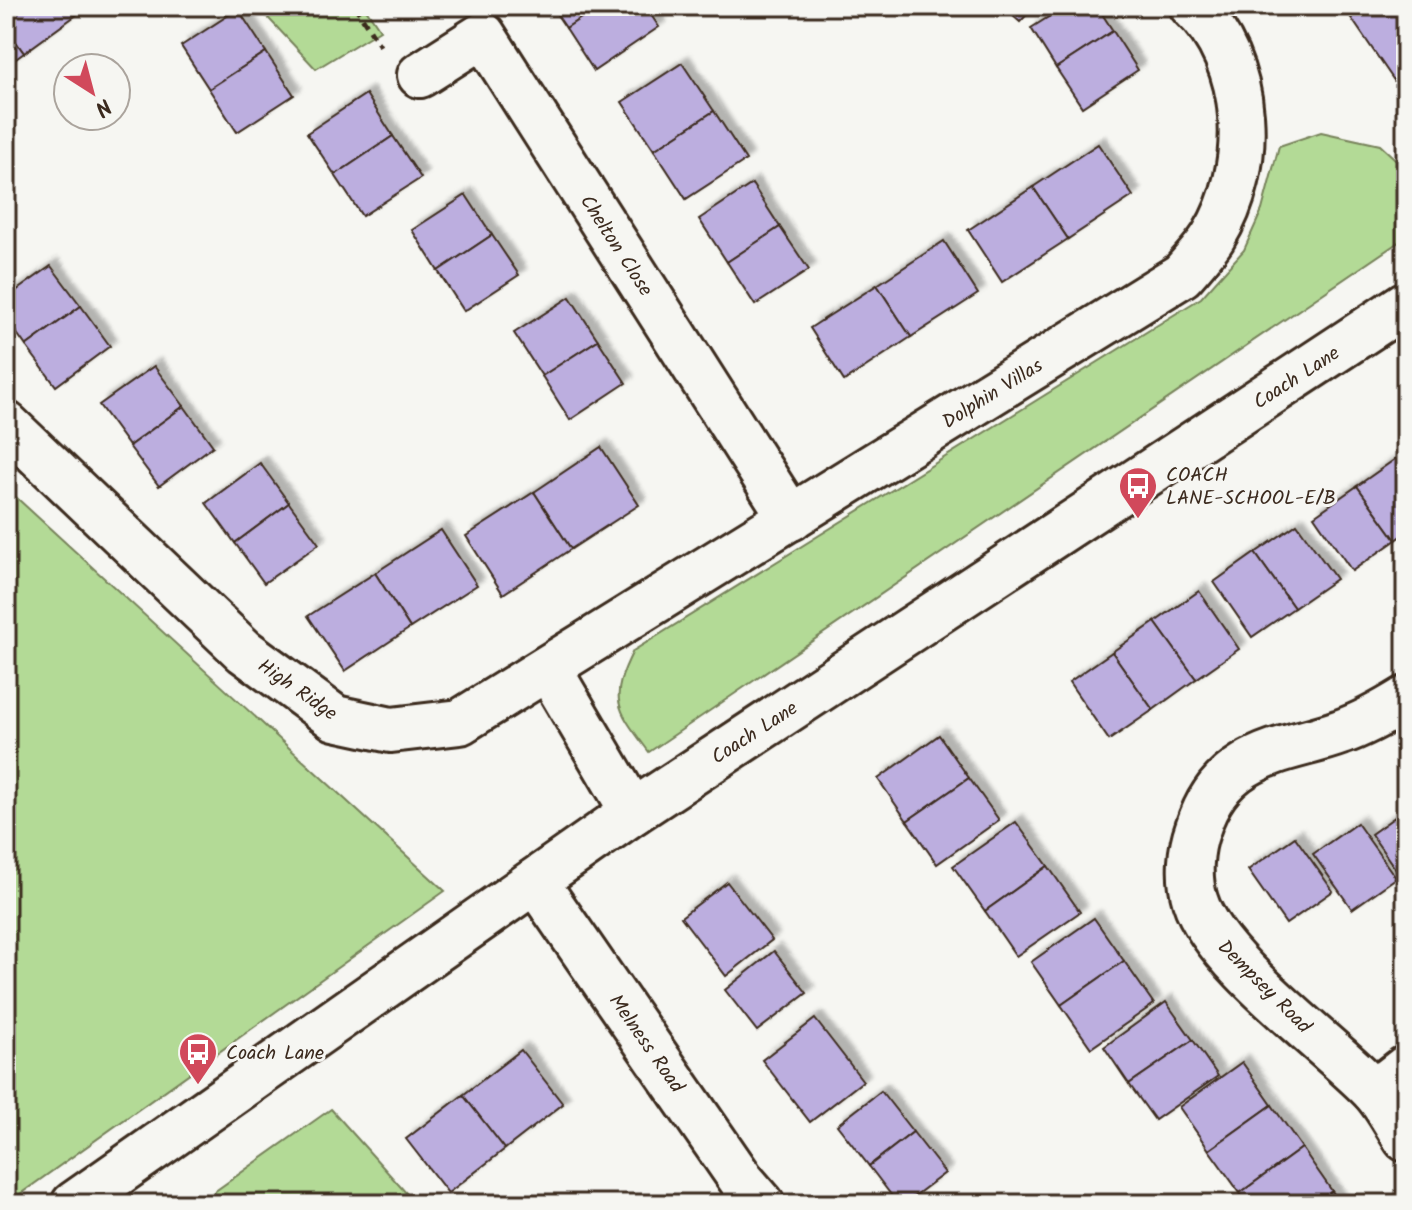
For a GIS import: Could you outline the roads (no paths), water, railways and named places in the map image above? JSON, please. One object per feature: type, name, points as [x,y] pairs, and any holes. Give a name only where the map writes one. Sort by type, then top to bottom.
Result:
[{"type":"street","name":"Dolphin Villas","points":[[548,668],[1182,275],[1214,236],[1233,192],[1242,130],[1235,70],[1192,6]]},
{"type":"street","name":"Chelton Close","points":[[420,75],[483,35],[791,518]]},
{"type":"street","name":"Coach Lane","points":[[74,1204],[633,812],[1399,324]]},
{"type":"street","name":"High Ridge","points":[[6,424],[244,651],[335,718],[391,730],[460,722],[548,668]]},
{"type":"street","points":[[548,668],[633,812]]},
{"type":"street","name":"Dempsey Road","points":[[1406,699],[1342,732],[1271,752],[1243,767],[1219,787],[1203,813],[1192,844],[1195,900],[1208,927],[1243,969],[1390,1080],[1406,1139]]},
{"type":"street","name":"Melness Road","points":[[535,881],[742,1181],[762,1204]]},
{"type":"place","name":"COACH LANE-SCHOOL-E/B","points":[[1138,520]]},
{"type":"place","name":"Coach Lane","points":[[198,1086]]}]
